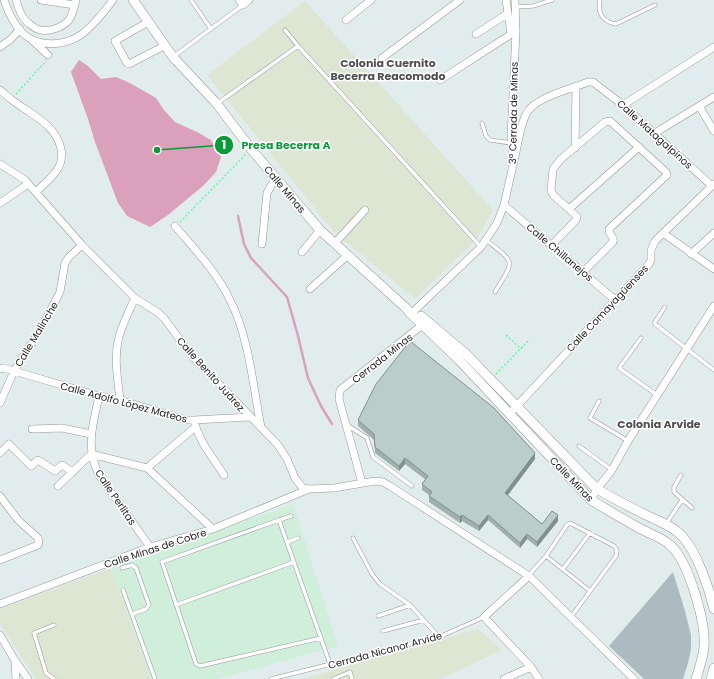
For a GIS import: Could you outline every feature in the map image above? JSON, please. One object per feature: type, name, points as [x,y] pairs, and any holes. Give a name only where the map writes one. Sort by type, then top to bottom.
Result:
[{"type":"street","points":[[4,0],[10,14],[20,29],[48,55]]},
{"type":"street","points":[[16,0],[19,10],[26,21],[38,29],[50,30],[59,28],[68,22],[73,14],[75,2],[41,0]]},
{"type":"street","points":[[29,38],[44,43],[56,44],[70,41],[82,34],[91,26],[113,0]]},
{"type":"street","name":"Calle Minas","points":[[134,0],[164,46],[217,104],[251,149],[320,230],[410,310],[411,314],[455,344],[490,380],[513,410],[591,500],[669,544],[678,553],[685,566],[704,630],[704,647],[696,679]]},
{"type":"street","points":[[241,2],[249,0]]},
{"type":"street","points":[[346,20],[371,0]]},
{"type":"street","points":[[382,58],[460,0]]},
{"type":"street","points":[[440,80],[513,32],[507,14],[506,0]]},
{"type":"street","name":"3ª Cerrada de Minas","points":[[410,310],[481,247],[497,224],[504,205],[514,161],[511,143],[515,4]]},
{"type":"street","points":[[476,34],[507,14]]},
{"type":"street","points":[[148,22],[116,40],[116,43],[127,63],[129,64],[164,46]]},
{"type":"street","points":[[0,47],[10,40],[20,29]]},
{"type":"street","points":[[622,105],[714,47]]},
{"type":"street","name":"Calle Matagalpinos","points":[[576,87],[588,82],[596,84],[655,133],[713,185]]},
{"type":"street","points":[[514,161],[523,122],[526,114],[531,108],[543,100],[576,87],[575,148]]},
{"type":"street","points":[[0,90],[11,100],[49,126],[55,133],[60,143],[62,151],[60,166],[36,192]]},
{"type":"street","points":[[655,133],[714,97]]},
{"type":"street","points":[[699,106],[714,131]]},
{"type":"street","points":[[552,245],[576,220],[576,215],[554,196],[551,191],[553,169],[556,164],[605,122],[612,122],[666,172],[666,176],[609,229],[609,233],[614,242],[583,272]]},
{"type":"street","points":[[569,209],[639,147]]},
{"type":"street","name":"Calle Benito Juárez","points":[[0,164],[28,184],[82,245],[135,298],[164,318],[191,355],[283,451],[298,482],[302,487],[309,489]]},
{"type":"street","points":[[262,244],[267,192],[272,184],[278,180]]},
{"type":"street","points":[[1,201],[28,184]]},
{"type":"street","name":"Calle Comayagüenses","points":[[513,410],[650,264],[650,250],[655,241],[713,185]]},
{"type":"street","name":"Calle Chillanejos","points":[[504,205],[615,300]]},
{"type":"street","points":[[335,243],[365,210]]},
{"type":"street","points":[[175,226],[204,260],[220,282],[240,322],[261,427]]},
{"type":"street","points":[[302,252],[320,230]]},
{"type":"street","points":[[663,233],[714,269]]},
{"type":"street","points":[[691,254],[714,233]]},
{"type":"street","name":"Calle Malinche","points":[[0,403],[14,371],[40,330],[60,292],[65,263],[69,257],[82,245]]},
{"type":"street","points":[[310,289],[348,255]]},
{"type":"street","points":[[120,400],[116,360],[117,342],[135,298]]},
{"type":"street","points":[[591,500],[597,489],[612,470],[656,395],[714,306]]},
{"type":"street","name":"Calle Minas","points":[[425,323],[459,360],[597,489],[678,532],[689,545],[697,561],[714,609]]},
{"type":"street","name":"Cerrada Minas","points":[[346,424],[339,399],[340,390],[425,323]]},
{"type":"street","name":"Calle Adolfo López Mateos","points":[[0,369],[3,368],[178,417],[194,420],[250,417]]},
{"type":"street","name":"Calle Perlitas","points":[[99,396],[91,434],[91,454],[99,475],[150,547]]},
{"type":"street","points":[[194,420],[196,428],[206,448],[224,475]]},
{"type":"street","points":[[346,424],[362,483]]},
{"type":"street","points":[[32,429],[62,428],[91,434]]},
{"type":"street","points":[[147,468],[193,429]]},
{"type":"street","points":[[0,452],[9,444],[31,466],[38,460],[56,471],[62,466],[73,472]]},
{"type":"street","points":[[58,486],[91,454],[147,468],[213,529]]},
{"type":"street","points":[[309,489],[334,488],[375,481],[382,482],[529,576],[634,679]]},
{"type":"street","name":"Calle Minas de Cobre","points":[[0,604],[150,547],[213,529],[309,489]]},
{"type":"street","points":[[0,496],[18,520],[38,538],[39,543],[38,545],[0,560]]},
{"type":"street","points":[[656,537],[666,525]]},
{"type":"street","name":"Cerrada Nicanor Arvide","points":[[484,617],[529,576]]},
{"type":"street","points":[[484,617],[531,667],[539,679]]},
{"type":"street","points":[[0,635],[14,660],[28,679]]},
{"type":"street","points":[[14,660],[16,679]]},
{"type":"street","points":[[504,679],[531,667]]},
{"type":"street","points":[[711,679],[714,668]]},
{"type":"lane","points":[[191,0],[211,29]]},
{"type":"lane","points":[[515,4],[534,6],[552,0]]},
{"type":"lane","points":[[598,0],[602,17],[610,23],[616,24],[654,5]]},
{"type":"lane","points":[[173,57],[211,29],[241,2]]},
{"type":"lane","points":[[285,30],[481,247]]},
{"type":"lane","points":[[217,104],[298,46]]},
{"type":"lane","points":[[482,123],[486,136],[490,140],[511,143]]},
{"type":"lane","points":[[486,240],[508,257],[510,261],[510,267],[495,292]]},
{"type":"lane","points":[[664,307],[655,324],[714,370]]},
{"type":"lane","points":[[641,338],[619,368],[656,395]]},
{"type":"lane","points":[[599,401],[590,418],[628,441]]},
{"type":"lane","points":[[346,424],[367,438],[373,457],[412,486]]},
{"type":"lane","points":[[579,446],[612,470]]},
{"type":"lane","points":[[681,474],[674,490],[682,500],[692,508]]},
{"type":"lane","points":[[666,525],[682,500]]},
{"type":"lane","points":[[291,516],[162,562],[194,661],[200,666],[321,638]]},
{"type":"lane","points":[[279,520],[330,664]]},
{"type":"lane","points":[[529,576],[546,556],[570,523],[614,546],[616,556],[571,617]]},
{"type":"lane","points":[[563,569],[590,533]]},
{"type":"lane","points":[[287,542],[298,538]]},
{"type":"lane","points":[[353,538],[372,574],[380,584],[410,605],[439,637]]},
{"type":"lane","points":[[546,556],[590,591]]},
{"type":"lane","points":[[176,605],[294,562]]},
{"type":"lane","points":[[122,568],[132,565],[136,568],[148,605],[146,609],[132,614]]},
{"type":"lane","points":[[123,590],[155,679]]},
{"type":"lane","points":[[378,616],[410,605]]},
{"type":"lane","name":"Cerrada Nicanor Arvide","points":[[271,679],[281,678],[330,664],[439,637],[484,617]]},
{"type":"lane","points":[[383,631],[424,620]]},
{"type":"lane","points":[[54,625],[34,633],[46,673],[54,679]]},
{"type":"lane","points":[[332,679],[350,672],[352,679]]},
{"type":"path","points":[[11,100],[49,58],[48,55]]},
{"type":"path","points":[[175,226],[251,149]]},
{"type":"path","points":[[506,336],[521,349]]},
{"type":"path","points":[[490,380],[529,340]]},
{"type":"shaded area","points":[[305,1],[493,210],[476,240],[415,299],[333,231],[207,75]]},
{"type":"shaded area","points":[[79,60],[88,66],[101,79],[116,77],[156,98],[175,122],[211,140],[221,157],[216,172],[203,186],[168,215],[150,227],[127,216],[118,203],[71,72]]},
{"type":"shaded area","points":[[293,504],[338,646],[218,679],[150,679],[111,568]]},
{"type":"shaded area","points":[[111,568],[150,679],[36,679],[0,624],[0,609]]},
{"type":"shaded area","points":[[673,572],[691,635],[691,649],[688,663],[683,679],[644,679],[609,646]]},
{"type":"shaded area","points":[[478,629],[502,650],[440,679],[302,679]]},
{"type":"building","points":[[410,341],[494,408],[535,453],[505,493],[542,524],[552,511],[558,515],[537,542],[527,534],[520,543],[488,515],[479,526],[462,515],[460,517],[429,496],[432,492],[422,484],[428,476],[405,458],[399,466],[375,447],[374,434],[358,420],[376,384]]},
{"type":"waterway","points":[[238,216],[244,244],[251,258],[287,297],[308,378],[321,406],[332,424]]},
{"type":"place","name":"Presa Becerra A","points":[[157,150]]},
{"type":"district","name":"Colonia Cuernito Becerra Reacomodo","points":[[388,69]]},
{"type":"district","name":"Colonia Arvide","points":[[659,424]]}]
